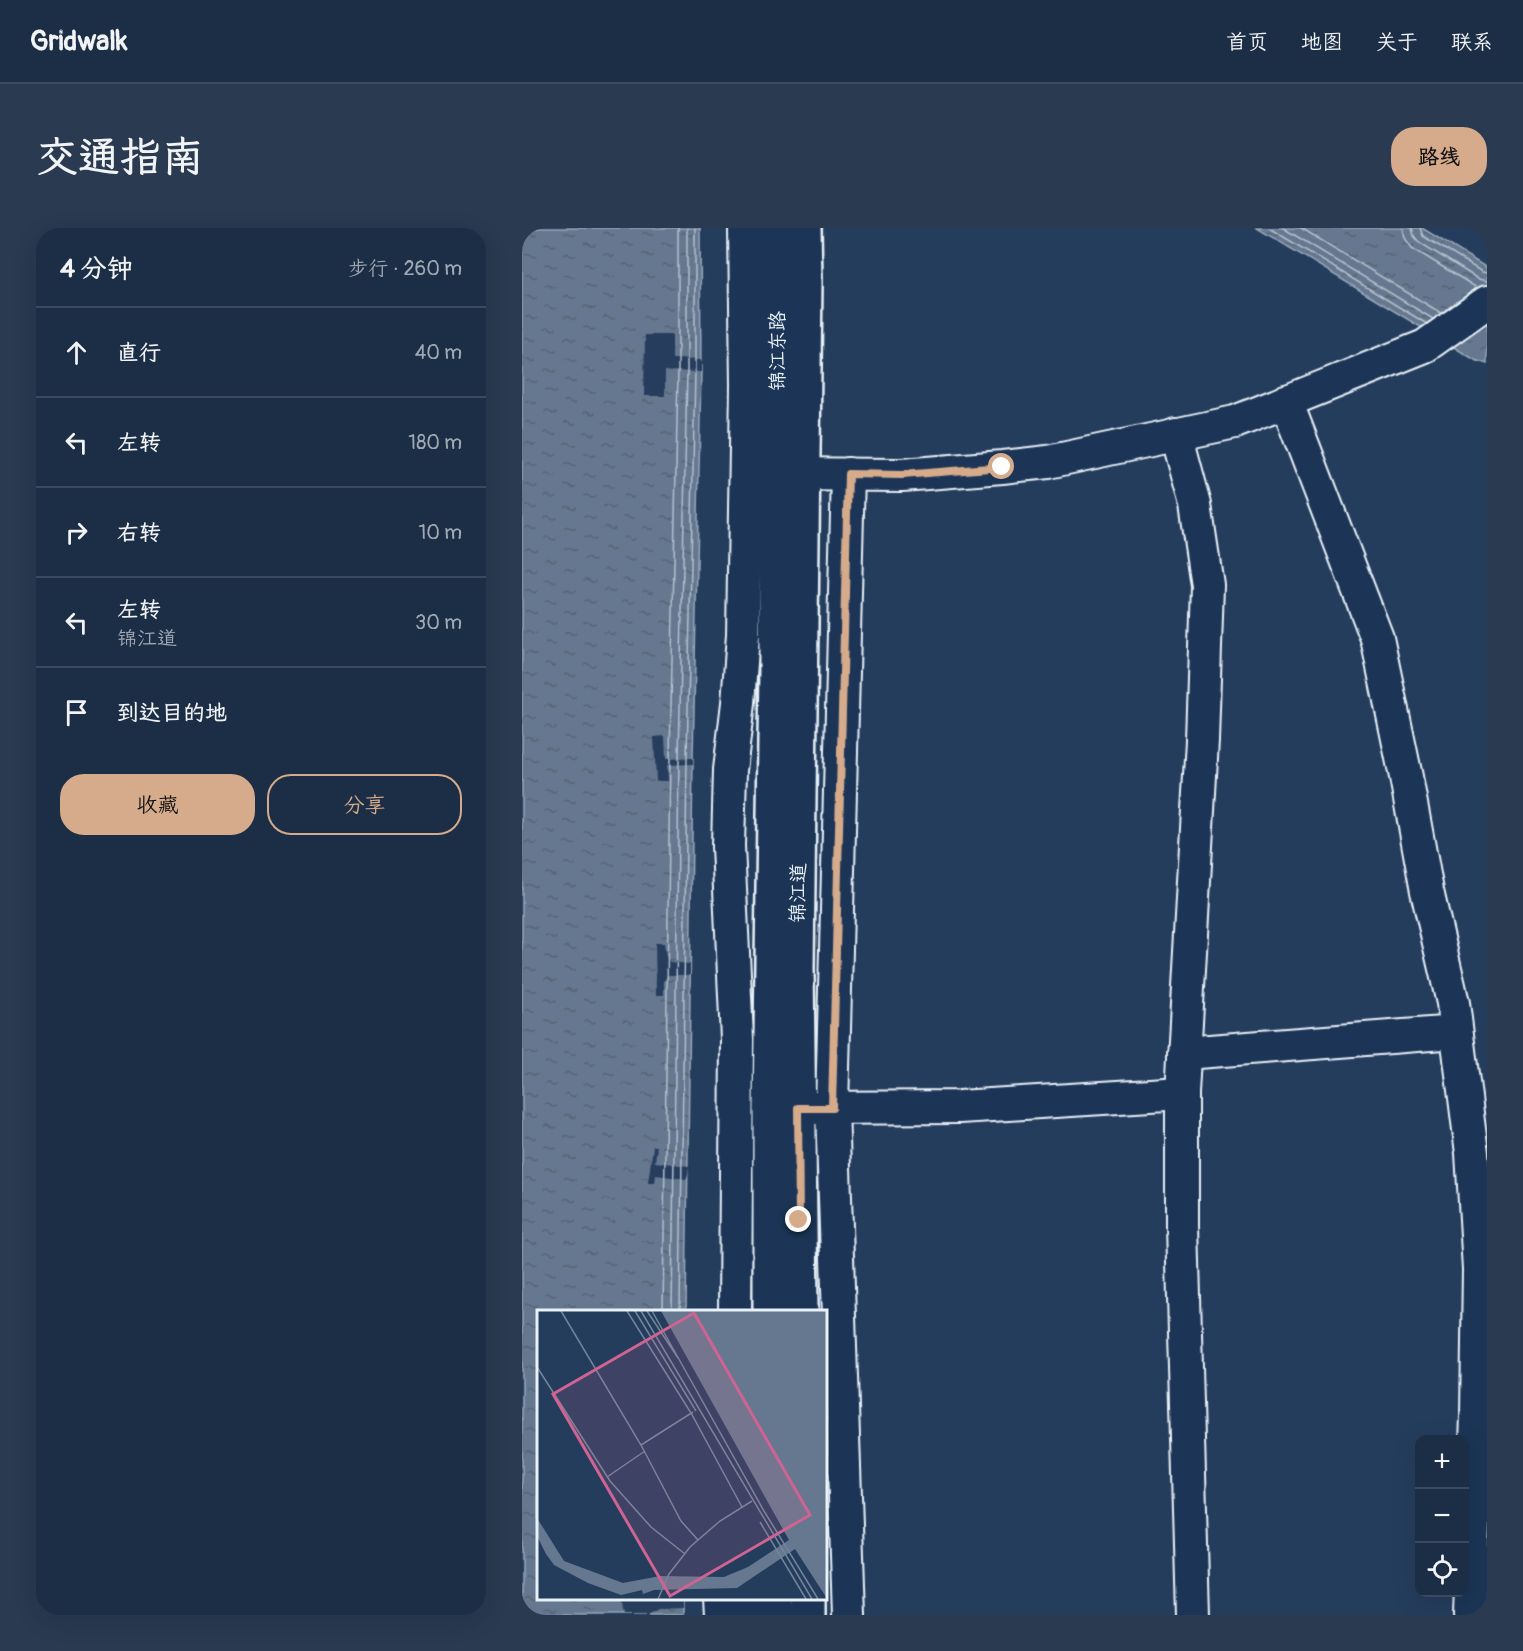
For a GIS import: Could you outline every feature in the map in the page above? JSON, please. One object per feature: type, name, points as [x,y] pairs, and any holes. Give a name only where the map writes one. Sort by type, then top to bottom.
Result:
[{"type":"main road","name":"锦江东路","points":[[776,228],[789,474]]},
{"type":"main road","name":"锦江东路","points":[[789,474],[804,228]]},
{"type":"main road","name":"锦江道","points":[[770,1310],[784,1109],[797,968],[789,474]]},
{"type":"main road","name":"锦江道","points":[[784,1109],[801,1310]]},
{"type":"main road","points":[[745,1600],[746,1615]]},
{"type":"main road","points":[[775,1600],[776,1615]]},
{"type":"street","points":[[735,1310],[737,1039],[728,846],[730,770],[743,635],[747,385],[745,228]]},
{"type":"street","points":[[789,474],[902,475],[1014,466],[1048,462],[1235,422],[1425,346],[1487,302]]},
{"type":"street","points":[[1286,400],[1377,638],[1406,777],[1426,891],[1453,1003],[1472,1153],[1479,1269],[1478,1415],[1470,1615]]},
{"type":"street","points":[[1176,434],[1195,505],[1207,585],[1202,740],[1182,1093],[1182,1226],[1193,1615]]},
{"type":"street","points":[[848,474],[832,1108],[849,1615]]},
{"type":"street","points":[[1184,1053],[1456,1032]]},
{"type":"street","points":[[784,1109],[959,1107],[1182,1093]]},
{"type":"street","points":[[720,1600],[721,1615]]},
{"type":"water","points":[[522,228],[700,228],[701,372],[693,758],[686,1310],[537,1310],[537,1600],[683,1600],[683,1615],[522,1615]]},
{"type":"water","points":[[1257,228],[1422,228],[1487,268],[1487,364],[1475,360]]},
{"type":"pier","points":[[645,335],[672,335],[672,359],[701,360],[701,372],[665,371],[665,396],[644,396]]},
{"type":"pier","points":[[665,736],[666,759],[693,758],[693,764],[667,765],[668,781],[656,781],[654,737]]},
{"type":"pier","points":[[655,943],[664,943],[666,957],[670,962],[690,964],[690,975],[666,977],[664,995],[656,995]]},
{"type":"pier","points":[[653,1146],[657,1146],[655,1162],[689,1166],[687,1179],[656,1175],[655,1183],[648,1183]]},
{"type":"pier","points":[[621,1600],[683,1600],[683,1608],[658,1609],[648,1615],[624,1615]]},
{"type":"route","points":[[799,1220],[798,1108],[832,1108],[848,474],[902,475],[1002,467]]}]
